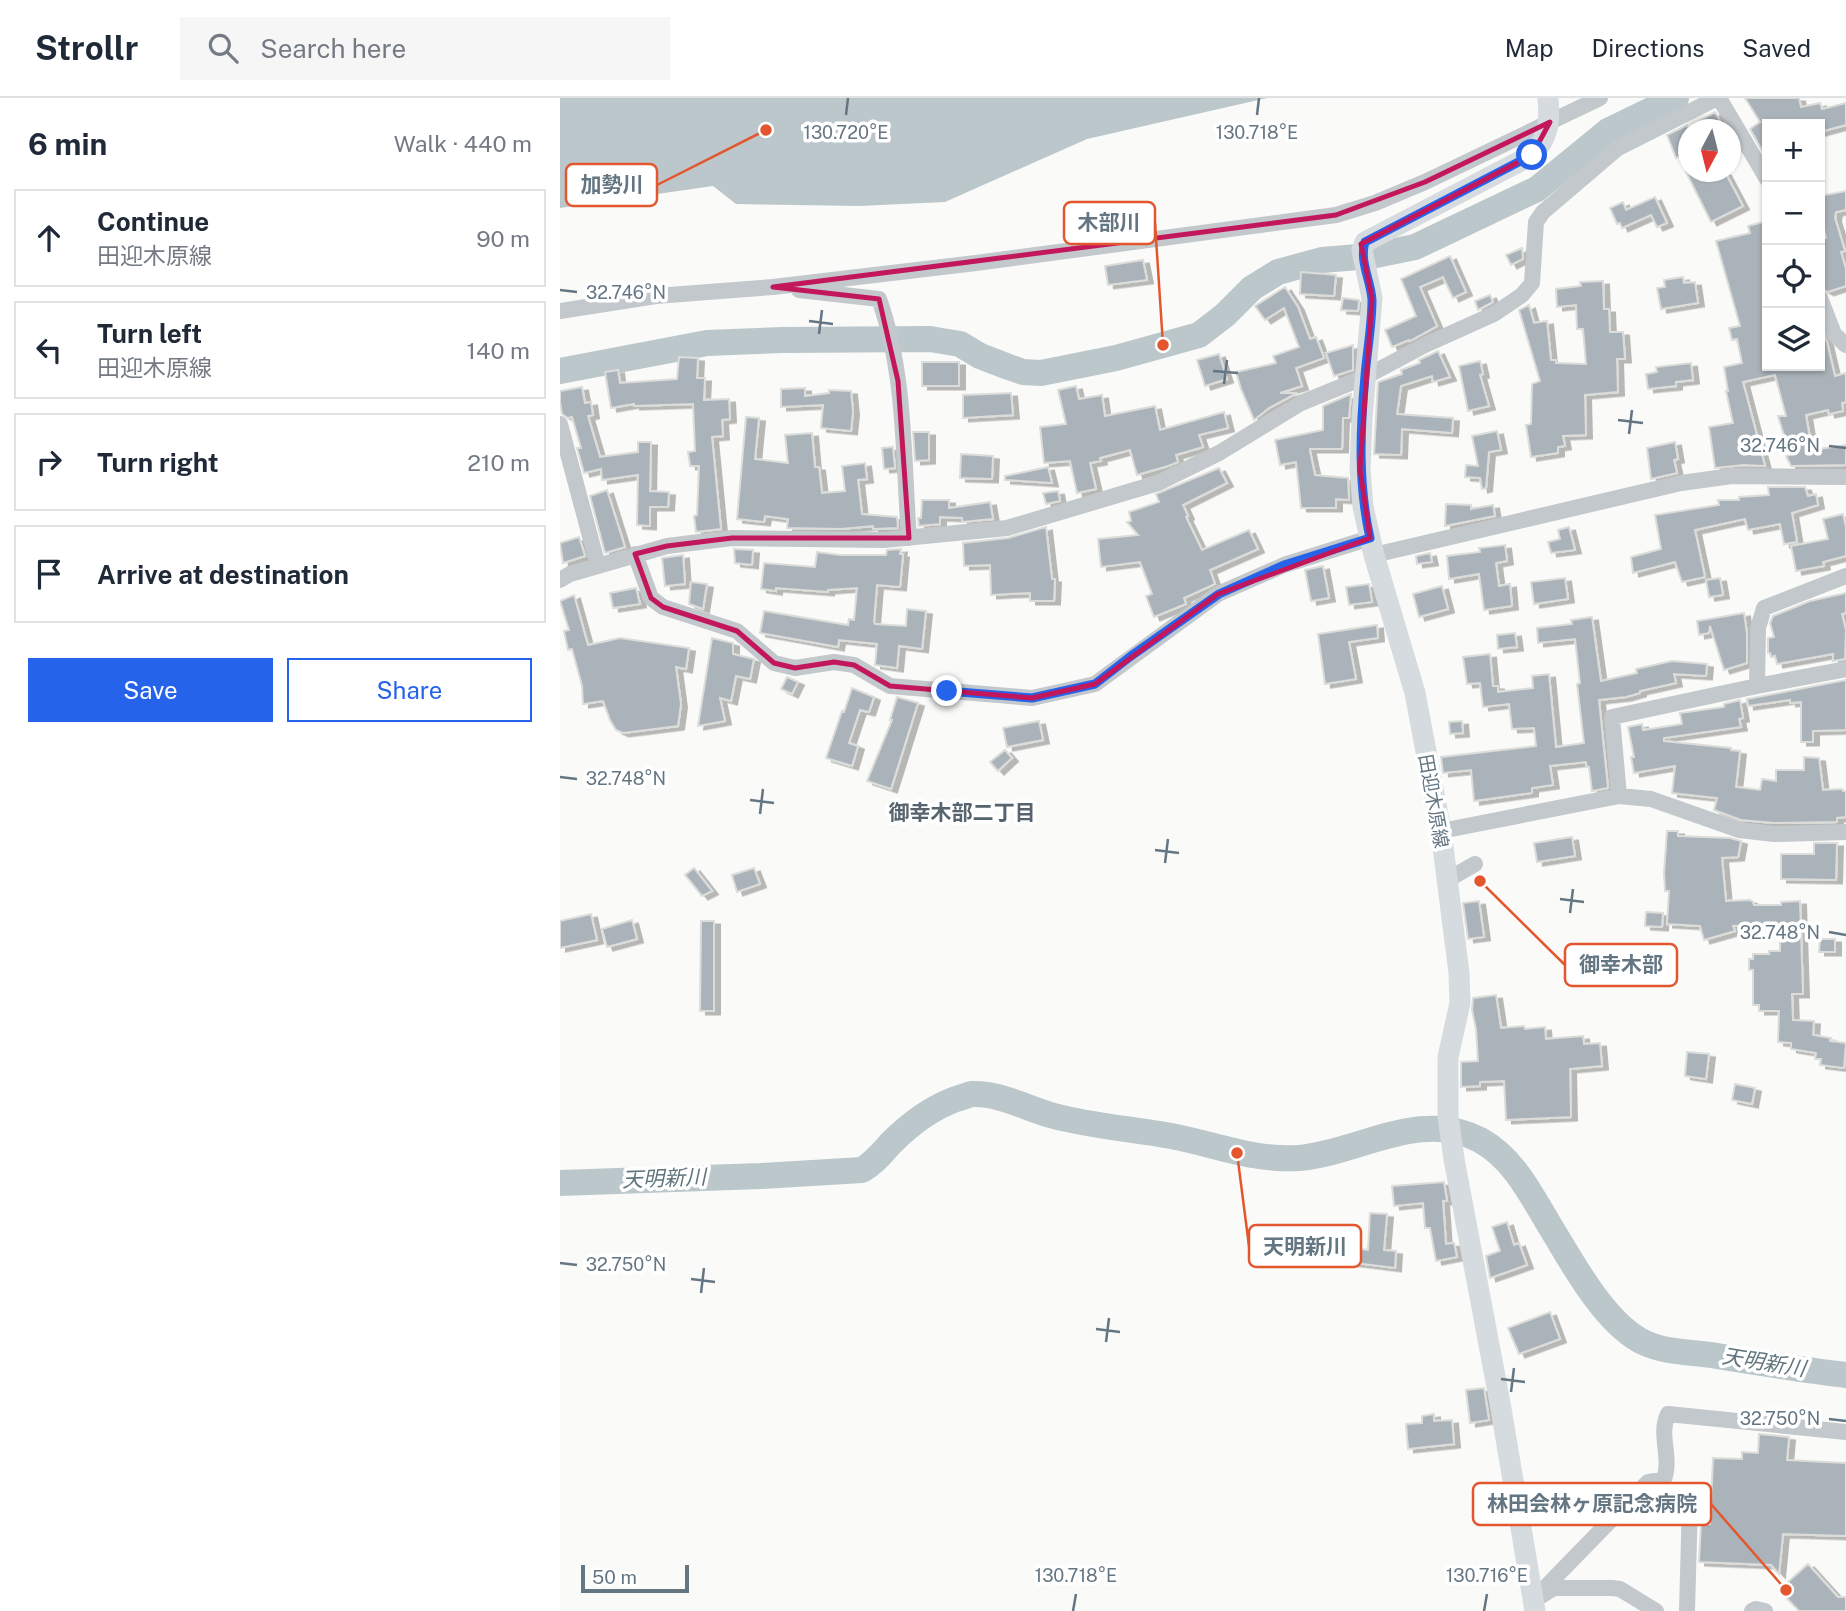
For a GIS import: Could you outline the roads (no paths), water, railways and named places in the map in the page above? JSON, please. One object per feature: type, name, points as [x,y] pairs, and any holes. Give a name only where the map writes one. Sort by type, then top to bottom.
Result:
[{"type":"main road","points":[[1548,98],[1550,122]]},
{"type":"main road","name":"田迎木原線","points":[[1534,1606],[1448,1116],[1448,1057],[1460,1003],[1460,973],[1441,831],[1415,693],[1372,547],[1363,507],[1360,469],[1372,298],[1362,250],[1365,242],[1386,229],[1532,155],[1543,144],[1550,122]]},
{"type":"street","points":[[560,311],[656,296],[772,288],[1336,215],[1375,203],[1425,182],[1600,98]]},
{"type":"street","points":[[560,580],[570,574],[667,546],[733,538],[909,538],[1007,527],[1158,483],[1219,453],[1301,403],[1365,377],[1425,345],[1494,314],[1522,295],[1532,283],[1536,222],[1543,212],[1618,149],[1718,98],[1762,171]]},
{"type":"street","points":[[772,288],[878,299],[887,321],[896,372],[909,538]]},
{"type":"street","points":[[1824,308],[1834,334],[1846,345]]},
{"type":"street","points":[[560,424],[562,447],[598,566]]},
{"type":"street","points":[[635,554],[651,598],[663,607],[737,631],[775,663],[795,668],[834,662],[854,665],[890,686],[1032,698],[1095,684],[1219,594],[1284,565],[1682,483],[1732,476],[1846,477]]},
{"type":"street","points":[[1757,685],[1758,628],[1764,608],[1846,576]]},
{"type":"street","points":[[1619,796],[1612,717],[1757,685],[1846,669]]},
{"type":"street","points":[[1441,831],[1619,796],[1651,799],[1739,830],[1774,834],[1846,832]]},
{"type":"street","points":[[1447,880],[1475,864]]},
{"type":"street","points":[[1534,1606],[1648,1482],[1664,1479],[1667,1471],[1664,1421],[1668,1414],[1846,1432]]},
{"type":"street","points":[[1687,1611],[1690,1501]]},
{"type":"street","points":[[1534,1606],[1554,1588],[1612,1588],[1620,1589],[1656,1611]]},
{"type":"street","points":[[1752,1611],[1765,1611]]},
{"type":"waterway","points":[[560,371],[707,343],[783,340],[930,339],[960,344],[980,356],[1023,372],[1041,373],[1116,358],[1199,335],[1225,315],[1252,288],[1278,272],[1322,260],[1371,256],[1415,247],[1537,189],[1608,131],[1676,98]]},
{"type":"waterway","name":"天明新川","points":[[560,1183],[862,1170],[921,1117],[938,1107],[972,1094],[1004,1099],[1068,1119],[1171,1136],[1266,1157],[1299,1158],[1321,1154],[1412,1130],[1458,1131],[1492,1148],[1513,1168],[1593,1294],[1631,1335],[1645,1343],[1671,1350],[1846,1375]]},
{"type":"place","name":"加勢川","points":[[766,130]]},
{"type":"place","name":"木部川","points":[[1163,345]]},
{"type":"place","name":"御幸木部","points":[[1480,881]]},
{"type":"place","name":"天明新川","points":[[1237,1153]]},
{"type":"place","name":"林田会林ヶ原記念病院","points":[[1786,1590]]},
{"type":"district","name":"御幸木部二丁目","points":[[962,812]]}]
